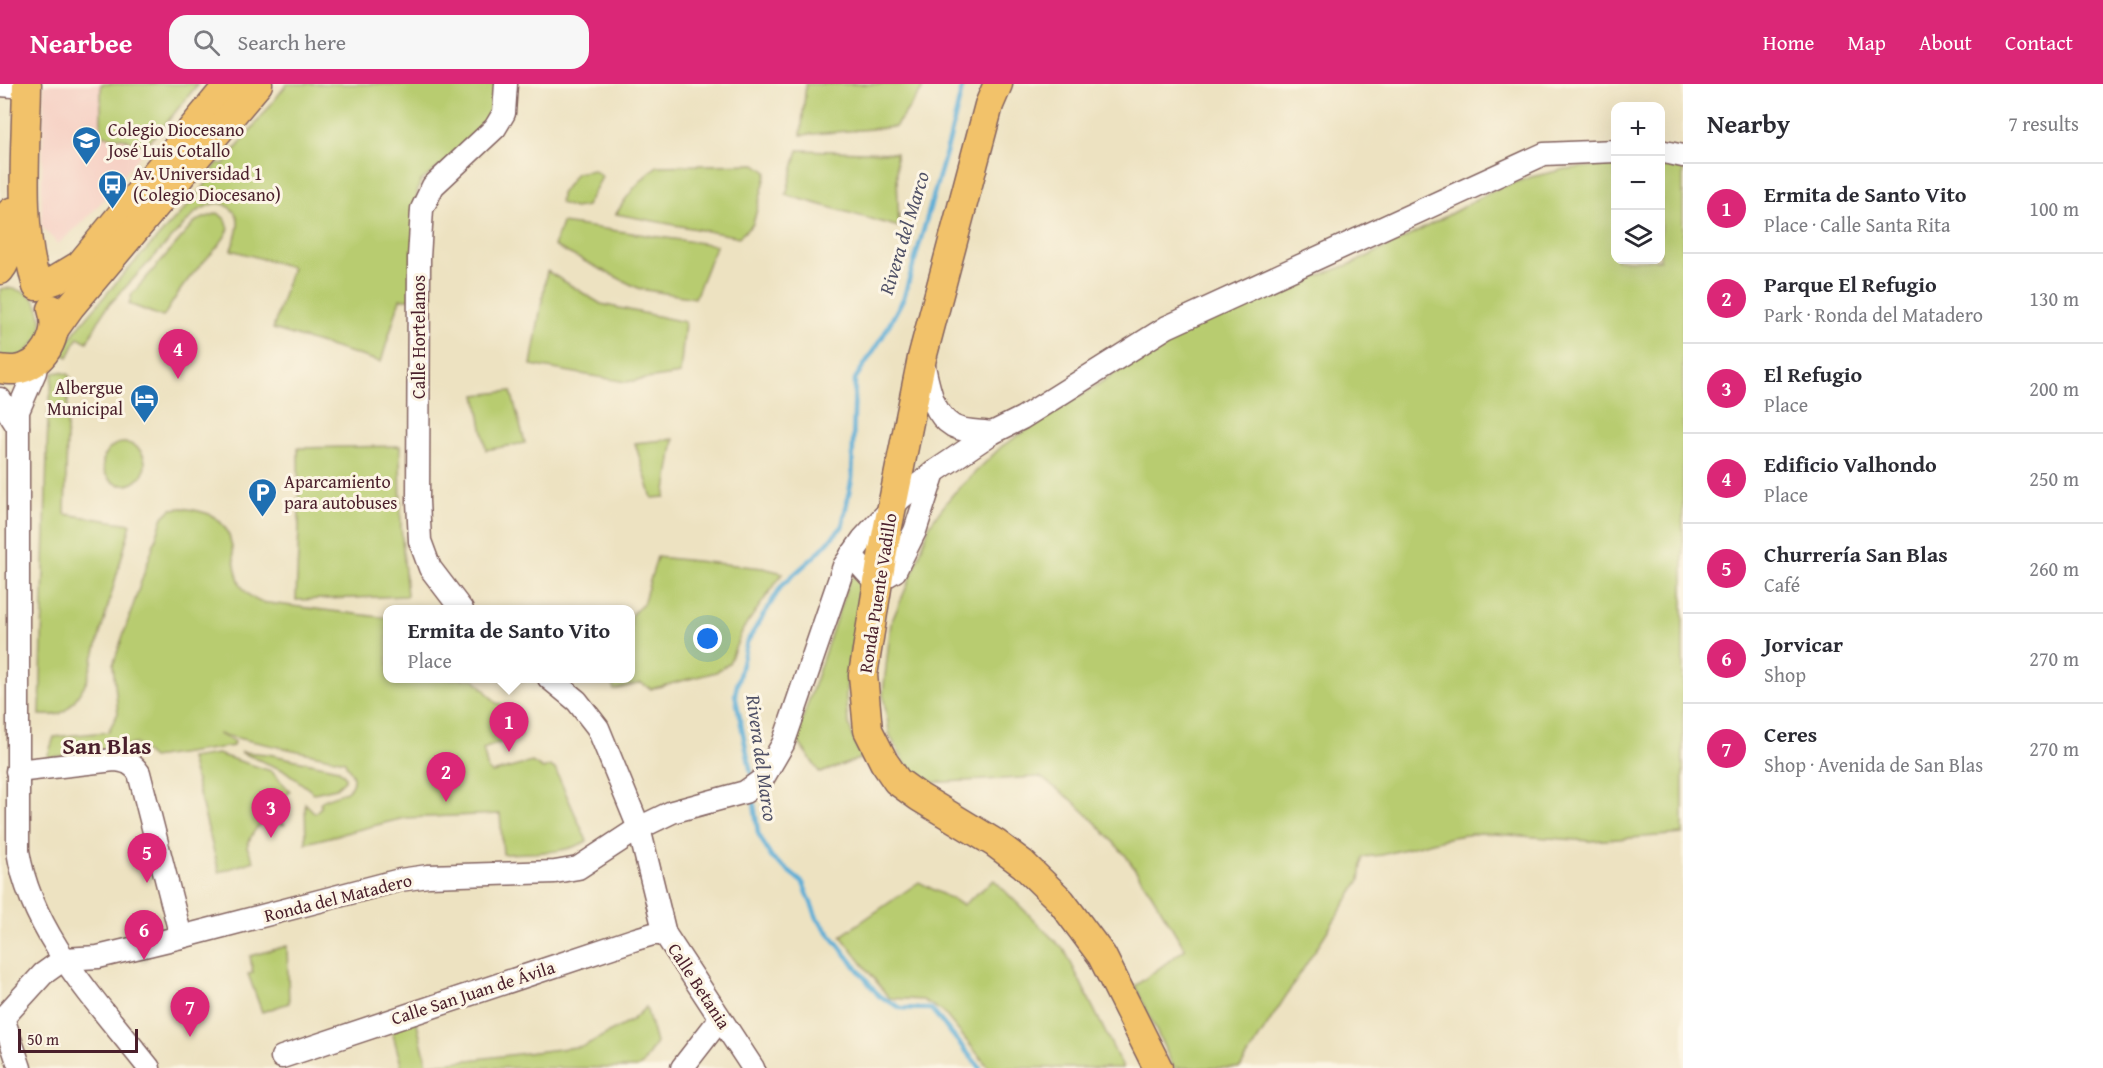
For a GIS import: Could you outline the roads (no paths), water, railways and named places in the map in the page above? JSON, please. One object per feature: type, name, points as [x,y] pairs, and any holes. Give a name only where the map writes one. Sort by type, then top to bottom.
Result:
[{"type":"main road","points":[[37,286],[55,280],[80,265],[229,84]]},
{"type":"main road","points":[[55,328],[258,84]]},
{"type":"main road","name":"Ronda Puente Vadillo","points":[[998,84],[989,105],[922,358],[892,508],[864,568],[863,675],[868,730],[884,762],[897,781],[995,843],[1023,864],[1061,901],[1102,956],[1158,1068]]},
{"type":"main road","points":[[13,85],[28,238],[37,286]]},
{"type":"main road","points":[[0,270],[10,249],[13,85]]},
{"type":"main road","points":[[28,238],[39,252],[61,261],[93,249]]},
{"type":"main road","points":[[0,277],[24,279],[37,286],[48,298],[54,312],[55,328],[51,342],[43,356],[30,365],[16,370],[0,371]]},
{"type":"street","name":"Calle Hortelanos","points":[[459,605],[430,568],[420,541],[418,501],[419,258],[422,209],[433,186],[495,128],[504,113],[506,84]]},
{"type":"street","points":[[864,568],[863,538],[892,508],[934,472],[992,433],[1022,418],[1167,327],[1544,154],[1611,151]]},
{"type":"street","points":[[1665,152],[1683,156]]},
{"type":"street","points":[[922,358],[934,403],[944,419],[962,429],[992,433]]},
{"type":"street","points":[[12,412],[35,372],[37,360]]},
{"type":"street","points":[[0,371],[10,385],[12,412],[9,494],[8,727],[21,869],[27,890],[49,936],[64,959],[149,1068]]},
{"type":"street","points":[[639,828],[672,812],[753,786],[783,744],[844,566],[895,571],[915,531],[934,472]]},
{"type":"street","points":[[892,508],[904,509],[910,513],[915,531]]},
{"type":"street","name":"Calle Betania","points":[[555,683],[577,701],[598,728],[639,828],[665,934],[753,1068]]},
{"type":"street","points":[[12,786],[114,760],[126,761],[135,767],[139,773],[181,937]]},
{"type":"street","name":"Ronda del Matadero","points":[[64,959],[98,957],[400,880],[428,876],[555,872],[578,868],[639,828]]},
{"type":"street","name":"Calle San Juan de Ávila","points":[[282,1057],[636,939],[652,934],[665,934]]},
{"type":"street","points":[[20,1068],[1,1021],[44,974],[64,959]]},
{"type":"street","points":[[682,1068],[720,1019]]},
{"type":"waterway","name":"Rivera del Marco","points":[[752,778],[735,694],[747,642],[782,585],[815,556],[842,527],[852,478],[855,379],[883,336],[904,297],[949,142],[963,84]]},
{"type":"waterway","name":"Rivera del Marco","points":[[753,796],[758,833],[771,857],[803,883],[817,918],[879,996],[901,1008],[931,1009],[980,1068]]},
{"type":"place","name":"Colegio Diocesano José Luis Cotallo","points":[[87,166]]},
{"type":"place","name":"Av. Universidad 1 (Colegio Diocesano)","points":[[112,210]]},
{"type":"place","name":"Edificio Valhondo","points":[[178,379]]},
{"type":"place","name":"Albergue Municipal","points":[[144,424]]},
{"type":"place","name":"Aparcamiento para autobuses","points":[[263,518]]},
{"type":"place","name":"Ermita de Santo Vito","points":[[509,752]]},
{"type":"place","name":"Parque El Refugio","points":[[446,802]]},
{"type":"place","name":"El Refugio","points":[[271,838]]},
{"type":"place","name":"Churrería San Blas","points":[[147,883]]},
{"type":"place","name":"Jorvicar","points":[[144,960]]},
{"type":"place","name":"Ceres","points":[[190,1037]]},
{"type":"district","name":"San Blas","points":[[107,746]]}]
